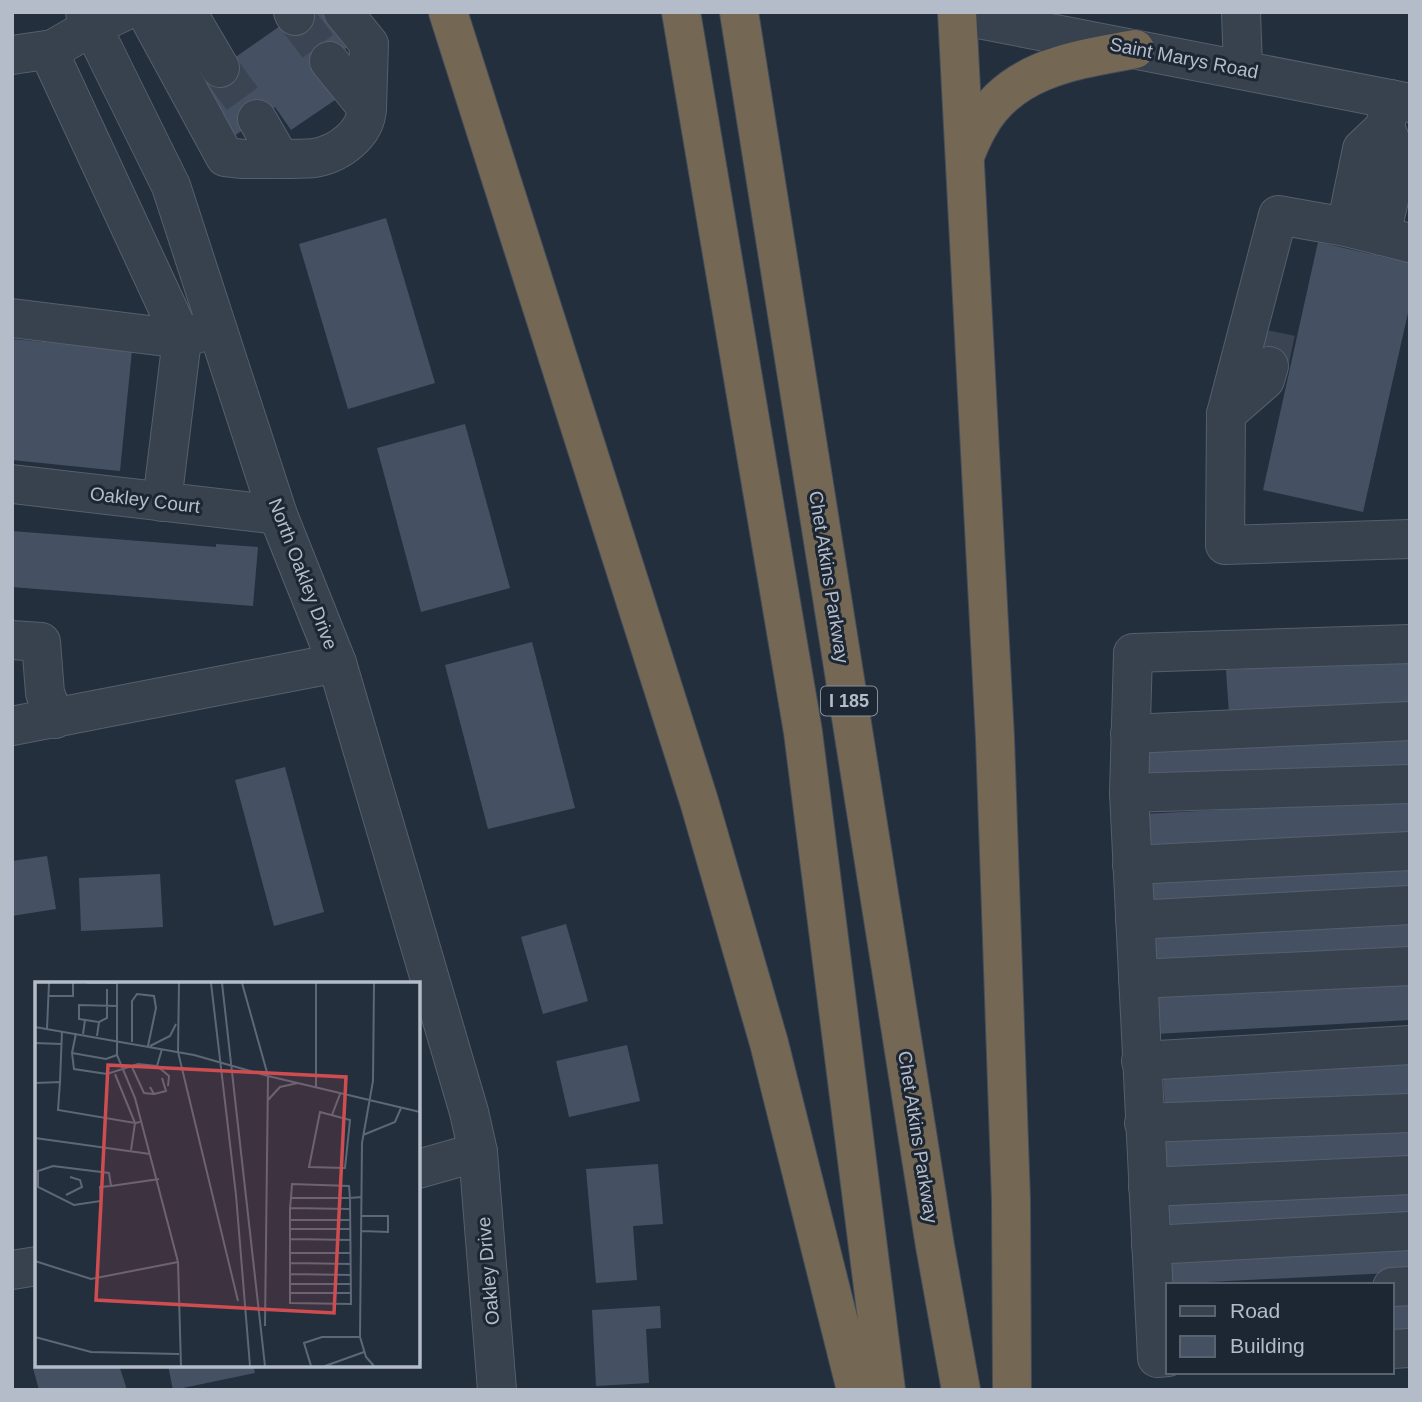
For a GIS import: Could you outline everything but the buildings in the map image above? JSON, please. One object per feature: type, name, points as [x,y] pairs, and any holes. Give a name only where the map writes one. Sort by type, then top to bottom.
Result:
[{"type":"highway","points":[[448,12],[699,801],[769,1043],[856,1390]]},
{"type":"highway","name":"I 185","points":[[681,12],[803,732],[886,1390]]},
{"type":"highway","name":"Chet Atkins Parkway","points":[[738,12],[935,1246],[961,1390]]},
{"type":"highway","points":[[957,13],[995,738],[1011,1199],[1012,1390]]},
{"type":"highway","points":[[965,156],[979,124],[1003,96],[1032,75],[1067,62],[1135,48]]},
{"type":"street","points":[[146,12],[225,157],[243,159],[317,158],[356,137],[367,108],[369,44],[343,12]]},
{"type":"street","points":[[187,12],[220,68]]},
{"type":"street","points":[[1241,12],[1243,68]]},
{"type":"street","name":"Saint Marys Road","points":[[957,13],[1243,68],[1395,110]]},
{"type":"street","points":[[100,17],[30,52],[200,333],[162,502]]},
{"type":"street","name":"North Oakley Drive","points":[[100,17],[171,186],[200,333],[278,515],[337,663],[469,1112],[478,1152]]},
{"type":"street","points":[[329,61],[367,108]]},
{"type":"street","points":[[1395,110],[1398,159],[1379,235],[1278,215],[1226,414],[1225,544],[1410,539]]},
{"type":"street","points":[[257,119],[280,159]]},
{"type":"street","points":[[1226,414],[1265,380],[1273,349],[1261,279]]},
{"type":"street","points":[[12,318],[200,333]]},
{"type":"street","name":"Oakley Court","points":[[12,484],[278,515]]},
{"type":"street","points":[[12,640],[41,642],[45,693],[55,719]]},
{"type":"street","points":[[1166,1357],[1157,1358],[1161,1297],[1151,1245],[1141,1061],[1129,793],[1133,653],[1410,644]]},
{"type":"street","points":[[12,726],[337,663]]},
{"type":"street","points":[[1130,734],[1410,721]]},
{"type":"street","points":[[1129,793],[1410,784]]},
{"type":"street","points":[[1132,865],[1410,851]]},
{"type":"street","points":[[1135,920],[1410,905]]},
{"type":"street","points":[[1138,979],[1410,966]]},
{"type":"street","points":[[1141,1061],[1410,1045]]},
{"type":"street","points":[[1144,1123],[1410,1113]]},
{"type":"street","points":[[420,1168],[478,1152]]},
{"type":"street","name":"Oakley Drive","points":[[478,1152],[497,1390]]},
{"type":"street","points":[[1148,1187],[1410,1175]]},
{"type":"street","points":[[1151,1245],[1410,1231]]},
{"type":"street","points":[[12,1270],[35,1266]]},
{"type":"tunnel","points":[[295,16],[329,61]]},
{"type":"tunnel","points":[[220,68],[257,119]]},
{"type":"tunnel","points":[[1269,366],[1276,332]]}]
